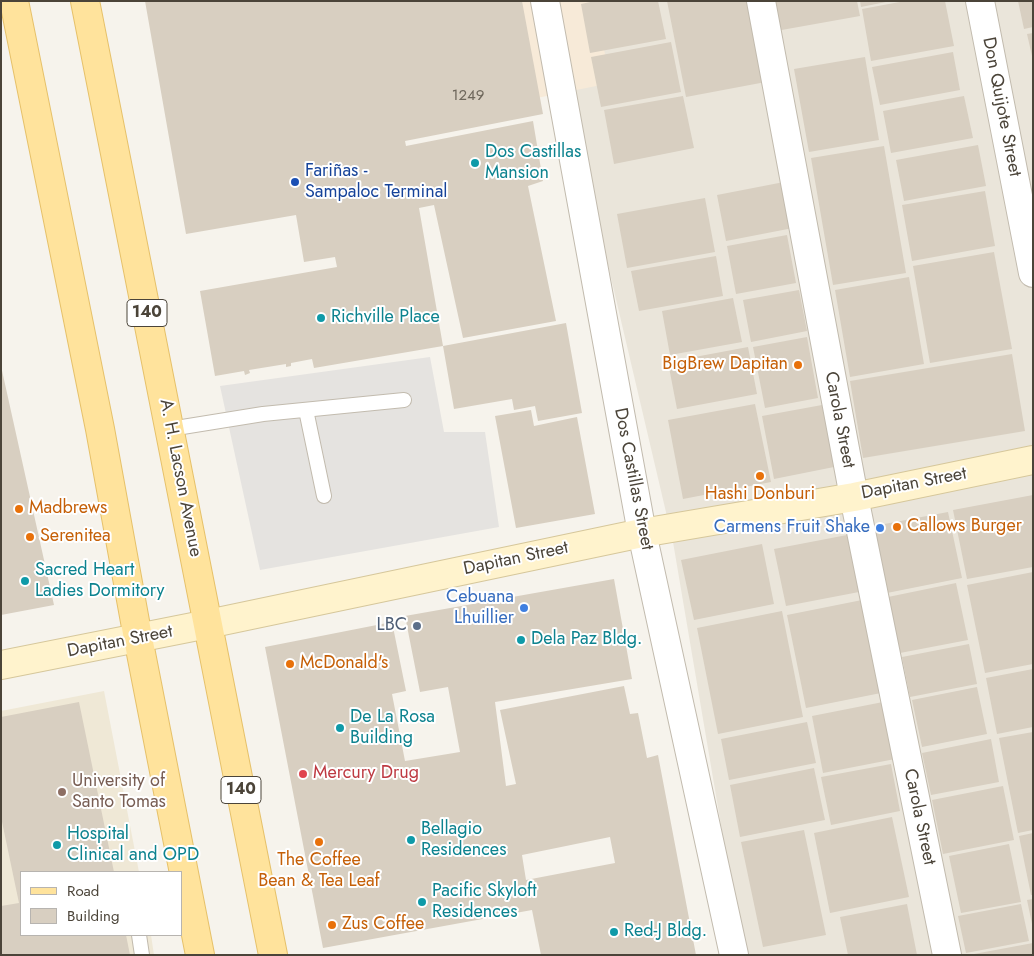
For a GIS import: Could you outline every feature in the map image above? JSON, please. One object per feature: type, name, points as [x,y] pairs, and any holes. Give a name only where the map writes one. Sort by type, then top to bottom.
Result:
[{"type":"main road","points":[[14,1],[100,428],[138,638],[200,955]]},
{"type":"main road","name":"A. H. Lacson Avenue","points":[[85,1],[273,955]]},
{"type":"street","name":"Dos Castillas Street","points":[[545,1],[642,532],[734,955]]},
{"type":"street","name":"Carola Street","points":[[762,1],[854,497],[947,955]]},
{"type":"street","name":"Don Quijote Street","points":[[980,1],[1033,273]]},
{"type":"street","name":"Dapitan Street","points":[[1,665],[208,624],[642,532],[854,497],[1033,460]]},
{"type":"lane","points":[[170,429],[306,410],[404,400]]},
{"type":"lane","points":[[306,410],[324,496]]},
{"type":"lane","points":[[139,936],[142,955]]},
{"type":"shaded area","points":[[498,1],[594,1],[611,83],[517,102]]},
{"type":"shaded area","points":[[546,1],[1033,1],[1033,955],[743,955],[673,542]]},
{"type":"shaded area","points":[[430,357],[444,432],[485,432],[499,527],[260,570],[220,386]]},
{"type":"shaded area","name":"University of Santo Tomas","points":[[104,691],[139,871],[20,871],[20,936],[151,936],[154,955],[1,955],[1,711]]},
{"type":"building","points":[[145,1],[522,1],[543,114],[405,141],[406,146],[533,121],[543,181],[528,186],[556,321],[463,338],[434,205],[419,208],[443,346],[314,368],[312,359],[291,363],[291,366],[286,367],[286,364],[249,370],[250,373],[245,375],[244,371],[215,376],[200,291],[337,267],[335,257],[304,262],[296,215],[186,234]]},
{"type":"building","points":[[595,1],[658,1],[666,39],[590,53],[581,4]]},
{"type":"building","points":[[667,1],[755,1],[771,81],[686,97]]},
{"type":"building","points":[[771,1],[857,1],[860,16],[776,31]]},
{"type":"building","points":[[860,1],[886,1],[886,2],[861,7]]},
{"type":"building","points":[[905,1],[945,1],[954,46],[871,61],[862,9]]},
{"type":"building","points":[[1018,1],[1033,1],[1033,27],[1024,29]]},
{"type":"building","points":[[1033,33],[1033,56],[1032,56],[1027,34]]},
{"type":"building","points":[[671,42],[681,92],[601,107],[591,57]]},
{"type":"building","points":[[953,52],[960,90],[880,105],[872,67]]},
{"type":"building","points":[[865,57],[879,140],[809,152],[794,69]]},
{"type":"building","points":[[683,96],[694,148],[614,164],[604,110]]},
{"type":"building","points":[[964,96],[973,138],[891,153],[883,111]]},
{"type":"building","points":[[978,145],[986,186],[904,201],[896,160]]},
{"type":"building","points":[[884,146],[906,273],[833,285],[811,158]]},
{"type":"building","points":[[784,182],[793,228],[726,241],[717,195]]},
{"type":"building","points":[[985,191],[995,246],[912,261],[902,205]]},
{"type":"building","points":[[705,198],[715,252],[627,268],[617,214]]},
{"type":"building","points":[[787,235],[796,283],[736,294],[727,246]]},
{"type":"building","points":[[994,252],[1012,349],[930,363],[913,266]]},
{"type":"building","points":[[716,256],[723,296],[639,311],[631,271]]},
{"type":"building","points":[[909,277],[924,364],[850,377],[835,290]]},
{"type":"building","points":[[799,290],[807,331],[751,342],[743,300]]},
{"type":"building","points":[[733,298],[742,342],[670,355],[662,311]]},
{"type":"building","points":[[566,323],[582,413],[538,421],[535,406],[514,410],[512,399],[454,409],[443,346]]},
{"type":"building","points":[[807,337],[818,398],[765,408],[753,347]]},
{"type":"building","points":[[748,347],[757,394],[677,409],[668,362]]},
{"type":"building","points":[[1012,354],[1025,431],[863,458],[850,381]]},
{"type":"building","points":[[1,366],[54,605],[1,615]]},
{"type":"building","points":[[755,404],[771,482],[683,499],[668,420]]},
{"type":"building","points":[[822,405],[834,467],[774,479],[762,416]]},
{"type":"building","points":[[531,410],[534,426],[577,417],[595,514],[516,528],[495,416]]},
{"type":"building","points":[[1033,495],[1033,567],[967,579],[953,510]]},
{"type":"building","points":[[948,512],[962,578],[887,593],[874,526]]},
{"type":"building","points":[[847,535],[859,592],[786,606],[774,549]]},
{"type":"building","points":[[762,544],[774,604],[694,620],[681,560]]},
{"type":"building","points":[[1033,572],[1033,664],[985,673],[967,585]]},
{"type":"building","points":[[614,579],[632,679],[495,702],[506,786],[516,784],[500,710],[624,686],[630,714],[638,713],[647,758],[658,755],[696,955],[541,955],[532,910],[323,948],[265,647],[392,622],[406,691],[392,694],[405,761],[460,752],[448,687],[420,692],[405,616]],"holes":[[[610,837],[615,863],[526,880],[522,855]]]},
{"type":"building","points":[[956,583],[968,640],[900,653],[888,597]]},
{"type":"building","points":[[867,599],[886,692],[806,708],[787,615]]},
{"type":"building","points":[[782,611],[803,717],[718,734],[697,628]]},
{"type":"building","points":[[969,644],[977,684],[910,697],[902,657]]},
{"type":"building","points":[[1033,669],[1033,727],[997,734],[986,678]]},
{"type":"building","points":[[977,687],[987,734],[922,747],[912,700]]},
{"type":"building","name":"University of Santo Tomas","points":[[79,702],[114,871],[20,871],[20,936],[126,936],[130,955],[1,955],[1,906],[19,903],[1,817],[1,717]]},
{"type":"building","points":[[883,702],[895,759],[823,773],[812,716]]},
{"type":"building","points":[[807,722],[816,763],[729,780],[721,739]]},
{"type":"building","points":[[1033,732],[1033,830],[1018,833],[999,738]]},
{"type":"building","points":[[991,739],[999,782],[931,795],[922,753]]},
{"type":"building","points":[[891,764],[900,811],[831,825],[821,777]]},
{"type":"building","points":[[814,768],[825,820],[740,837],[730,785]]},
{"type":"building","points":[[1003,786],[1014,840],[943,854],[932,800]]},
{"type":"building","points":[[892,817],[909,897],[830,913],[814,833]]},
{"type":"building","points":[[804,830],[826,935],[763,947],[741,842]]},
{"type":"building","points":[[1033,833],[1033,895],[1031,895],[1019,836]]},
{"type":"building","points":[[1009,844],[1021,902],[961,913],[949,856]]},
{"type":"building","points":[[1033,899],[1033,924],[1032,924],[1027,900]]},
{"type":"building","points":[[907,904],[917,955],[848,955],[840,917]]},
{"type":"building","points":[[1021,904],[1029,941],[966,953],[958,916]]},
{"type":"building","points":[[1033,943],[1033,955],[974,954]]},
{"type":"place","name":"Dos Castillas Mansion","points":[[475,163]]},
{"type":"place","name":"Fariñas - Sampaloc Terminal","points":[[295,182]]},
{"type":"place","name":"Richville Place","points":[[321,318]]},
{"type":"place","name":"BigBrew Dapitan","points":[[798,365]]},
{"type":"place","name":"Hashi Donburi","points":[[760,476]]},
{"type":"place","name":"Madbrews","points":[[19,509]]},
{"type":"place","name":"Callows Burger","points":[[897,527]]},
{"type":"place","name":"Carmens Fruit Shake","points":[[880,528]]},
{"type":"place","name":"Serenitea","points":[[30,537]]},
{"type":"place","name":"Sacred Heart Ladies Dormitory","points":[[25,581]]},
{"type":"place","name":"Cebuana Lhuillier","points":[[524,608]]},
{"type":"place","name":"LBC","points":[[417,626]]},
{"type":"place","name":"Dela Paz Bldg.","points":[[521,640]]},
{"type":"place","name":"McDonald's","points":[[290,664]]},
{"type":"place","name":"De La Rosa Building","points":[[340,728]]},
{"type":"place","name":"Mercury Drug","points":[[303,774]]},
{"type":"place","name":"University of Santo Tomas","points":[[62,792]]},
{"type":"place","name":"Bellagio Residences","points":[[411,840]]},
{"type":"place","name":"The Coffee Bean & Tea Leaf","points":[[319,842]]},
{"type":"place","name":"Hospital Clinical and OPD","points":[[57,845]]},
{"type":"place","name":"Pacific Skyloft Residences","points":[[422,902]]},
{"type":"place","name":"Zus Coffee","points":[[332,925]]},
{"type":"place","name":"Red-J Bldg.","points":[[614,932]]}]
